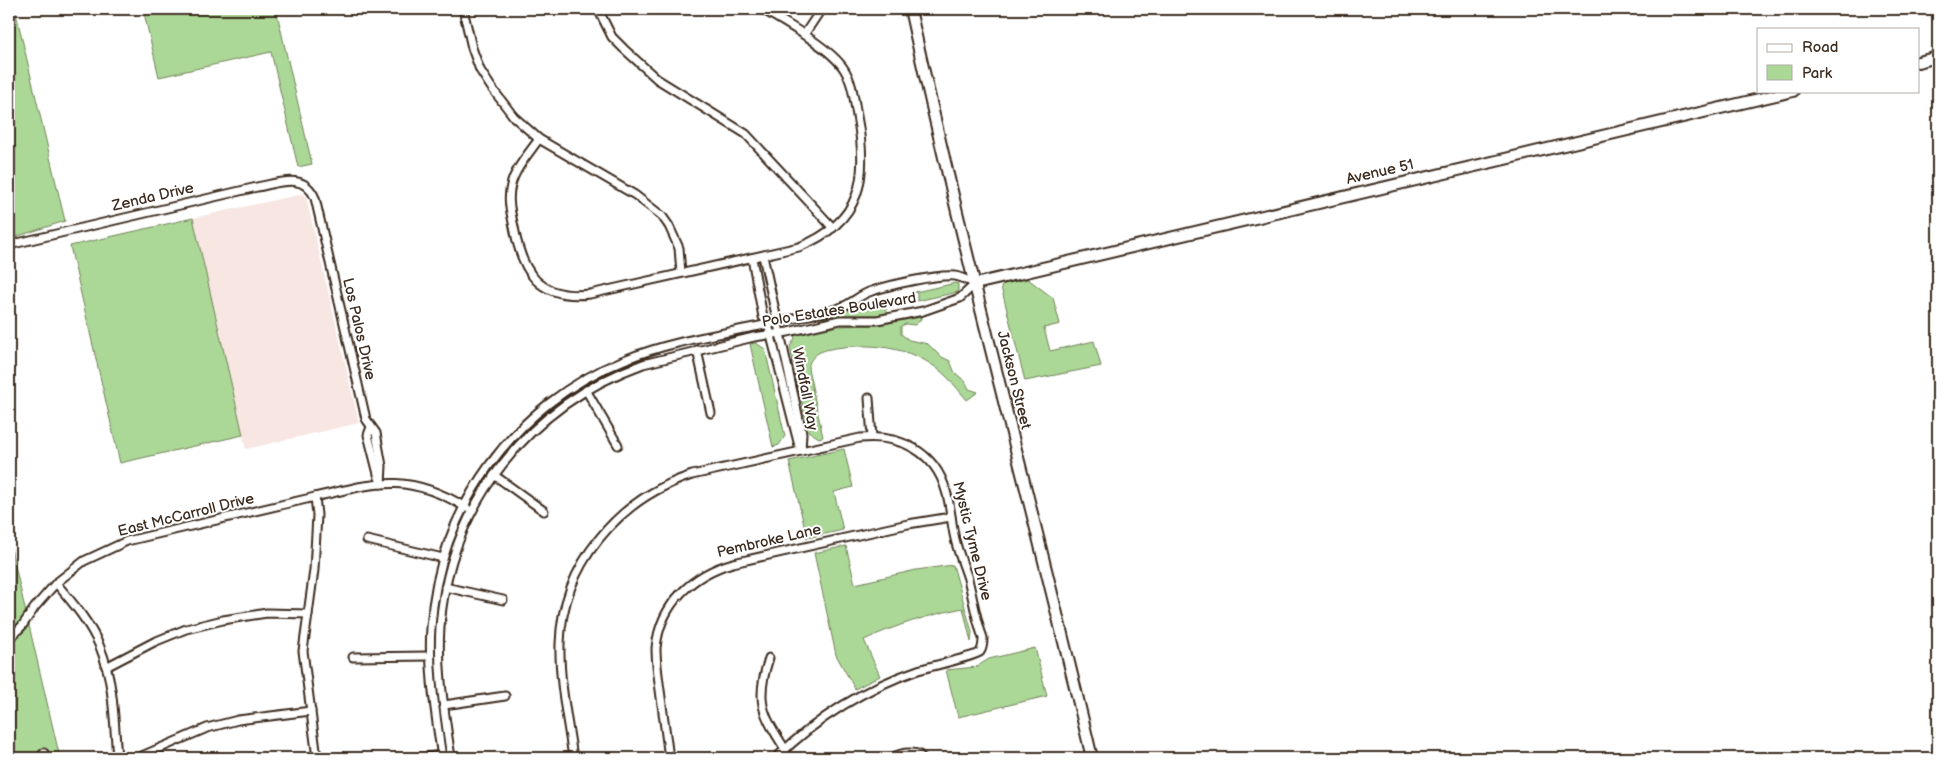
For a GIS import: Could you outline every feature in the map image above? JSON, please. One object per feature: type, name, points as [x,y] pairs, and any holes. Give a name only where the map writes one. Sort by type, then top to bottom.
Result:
[{"type":"street","points":[[463,9],[472,48],[480,70],[490,88],[514,117],[539,139],[635,195],[662,216],[679,248],[681,273]]},
{"type":"street","points":[[598,9],[612,37],[624,49],[657,79],[746,134],[833,228]]},
{"type":"street","points":[[539,139],[515,174],[509,197],[517,244],[524,263],[539,283],[553,292],[577,295],[763,256],[799,247],[818,239],[844,218],[854,203],[860,182],[862,162],[860,128],[852,87],[844,68],[832,54],[762,9]]},
{"type":"street","points":[[804,35],[820,9]]},
{"type":"street","name":"Jackson Street","points":[[910,9],[975,284],[1092,758]]},
{"type":"street","points":[[1920,62],[1938,57]]},
{"type":"street","name":"Avenue 51","points":[[975,284],[1789,92]]},
{"type":"street","name":"Zenda Drive","points":[[9,244],[257,188],[295,181],[304,183]]},
{"type":"street","name":"Los Palos Drive","points":[[304,183],[311,190],[315,198],[366,419],[376,433],[382,466],[381,484]]},
{"type":"street","name":"Windfall Way","points":[[763,256],[802,433],[801,451]]},
{"type":"street","name":"Windfall Way","points":[[752,258],[763,317],[768,324],[771,334],[801,451]]},
{"type":"street","name":"Polo Estates Boulevard","points":[[442,757],[430,656],[433,604],[443,558],[464,506],[488,465],[519,429],[551,401],[585,378],[640,354],[841,307],[870,291],[916,280],[955,276],[975,284],[960,298],[923,311],[877,320],[840,320],[697,350],[634,367],[586,390],[556,410],[540,424],[510,454],[494,475],[472,511],[456,546],[445,587],[439,648],[451,758]]},
{"type":"street","points":[[697,350],[711,413]]},
{"type":"street","points":[[586,390],[618,445]]},
{"type":"street","points":[[869,398],[872,437]]},
{"type":"street","name":"Mystic Tyme Drive","points":[[573,758],[562,679],[560,643],[565,607],[578,571],[588,553],[616,520],[649,493],[671,482],[692,475],[872,437],[893,438],[903,442],[929,460],[936,469],[946,490],[955,541],[983,638],[982,648],[976,655],[935,664],[872,689],[818,723],[785,749]]},
{"type":"street","points":[[494,475],[544,511]]},
{"type":"street","points":[[381,484],[408,484],[423,487],[472,511]]},
{"type":"street","name":"East McCarroll Drive","points":[[9,640],[22,626],[35,606],[56,583],[84,561],[127,540],[364,485],[381,484]]},
{"type":"street","points":[[315,497],[317,515],[314,570],[303,651],[317,758]]},
{"type":"street","name":"Pembroke Lane","points":[[669,758],[656,648],[667,614],[687,586],[700,575],[715,568],[908,524],[951,517]]},
{"type":"street","points":[[367,540],[443,558]]},
{"type":"street","points":[[56,583],[81,613],[100,647],[110,681],[117,758]]},
{"type":"street","points":[[445,587],[503,600]]},
{"type":"street","points":[[106,667],[154,642],[186,629],[223,620],[267,613],[308,614]]},
{"type":"street","points":[[353,657],[430,656]]},
{"type":"street","points":[[769,658],[763,675],[761,694],[762,708],[768,722],[785,749],[776,758]]},
{"type":"street","points":[[444,705],[506,696]]},
{"type":"street","points":[[136,758],[214,726],[238,720],[311,712]]},
{"type":"street","points":[[892,758],[896,755],[911,752],[918,754],[922,758]]},
{"type":"street","points":[[420,758],[442,757]]},
{"type":"shaded area","points":[[302,194],[306,197],[359,423],[246,449],[193,218]]},
{"type":"green space","points":[[9,9],[15,9],[65,221],[9,239]]},
{"type":"green space","points":[[143,9],[276,9],[312,164],[298,167],[271,52],[159,77]]},
{"type":"green space","points":[[193,218],[243,435],[120,463],[70,246]]},
{"type":"green space","points":[[1028,279],[1053,298],[1060,324],[1044,328],[1050,351],[1094,341],[1101,366],[1025,381],[1001,287],[1004,284]]},
{"type":"green space","points":[[958,284],[958,292],[917,301],[917,293],[915,292]]},
{"type":"green space","points":[[884,300],[887,315],[845,315],[818,320],[836,313]]},
{"type":"green space","points":[[921,317],[915,325],[906,324],[901,326],[901,334],[909,340],[928,344],[940,356],[950,361],[955,373],[965,381],[969,389],[978,392],[967,400],[936,367],[923,359],[895,349],[851,346],[827,350],[818,353],[812,359],[808,368],[823,437],[819,438],[808,431],[790,347],[795,338],[794,336],[838,326],[878,325]]},
{"type":"green space","points":[[756,343],[765,349],[785,436],[779,445],[773,447],[750,344]]},
{"type":"green space","points":[[844,449],[853,487],[834,492],[843,530],[807,538],[789,461]]},
{"type":"green space","points":[[9,540],[13,557],[60,758],[9,758]]},
{"type":"green space","points":[[846,546],[855,584],[916,570],[953,565],[972,632],[971,642],[963,608],[900,625],[864,640],[880,676],[855,689],[836,655],[814,553]]},
{"type":"green space","points":[[1035,648],[1047,696],[958,717],[946,670],[976,667],[989,659]]}]
